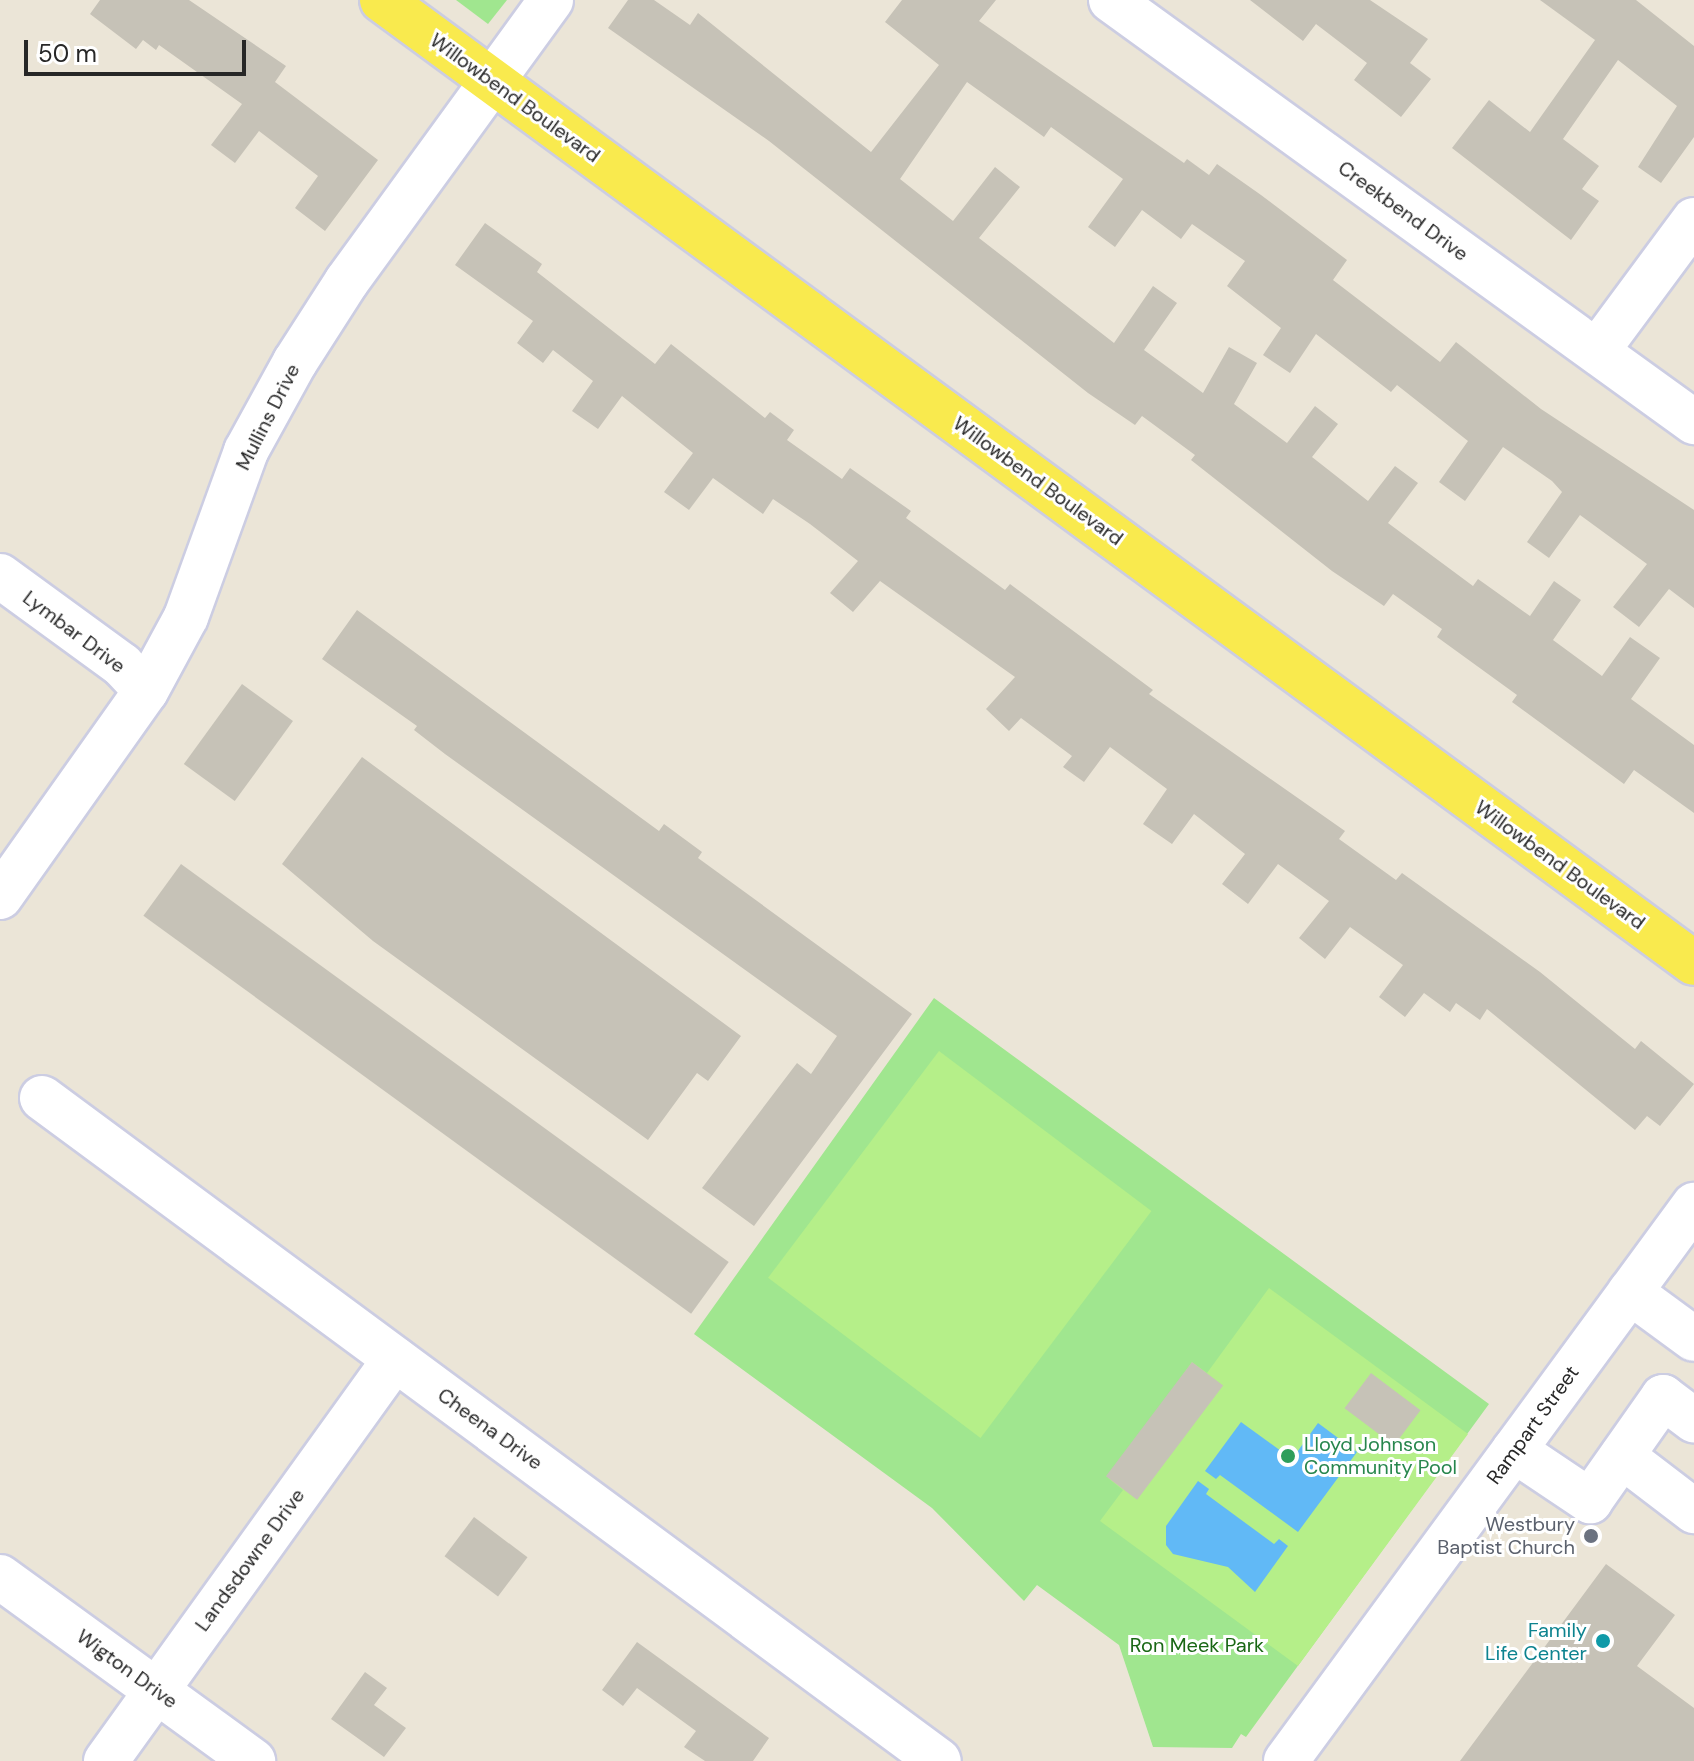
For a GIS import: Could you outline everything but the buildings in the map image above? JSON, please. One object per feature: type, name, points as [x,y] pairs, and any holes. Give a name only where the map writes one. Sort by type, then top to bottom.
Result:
[{"type":"main road","name":"Willowbend Boulevard","points":[[382,0],[1694,963]]},
{"type":"street","name":"Mullins Drive","points":[[0,897],[146,691],[186,617],[246,451],[295,362],[347,281],[551,0]]},
{"type":"street","name":"Creekbend Drive","points":[[1111,0],[1694,422]]},
{"type":"street","points":[[1597,351],[1694,220]]},
{"type":"street","name":"Lymbar Drive","points":[[0,576],[122,665],[146,691]]},
{"type":"street","name":"Cheena Drive","points":[[42,1098],[939,1761]]},
{"type":"street","name":"Rampart Street","points":[[1298,1757],[1514,1450],[1694,1205]]},
{"type":"street","points":[[1630,1292],[1694,1339]]},
{"type":"street","name":"Landsdowne Drive","points":[[106,1761],[395,1359]]},
{"type":"street","points":[[1514,1450],[1590,1501],[1622,1456],[1678,1409]]},
{"type":"street","points":[[1622,1456],[1694,1511]]},
{"type":"street","name":"Wigton Drive","points":[[0,1577],[253,1761]]},
{"type":"green space","points":[[456,0],[507,0],[488,24]]},
{"type":"green space","name":"Ron Meek Park","points":[[934,998],[1489,1404],[1246,1737],[1241,1734],[1232,1748],[1153,1747],[1119,1645],[1037,1585],[1024,1601],[932,1508],[694,1334]]},
{"type":"green space","points":[[939,1051],[1151,1211],[981,1438],[768,1278]]},
{"type":"green space","name":"Lloyd Johnson Community Pool","points":[[1269,1288],[1468,1434],[1298,1666],[1100,1521],[1123,1490],[1108,1478],[1192,1362],[1207,1373]]},
{"type":"water","points":[[1241,1422],[1292,1459],[1318,1423],[1357,1452],[1298,1532],[1220,1475],[1216,1479],[1205,1471]]},
{"type":"water","points":[[1198,1481],[1209,1489],[1206,1494],[1274,1544],[1279,1539],[1288,1546],[1255,1592],[1228,1567],[1173,1554],[1166,1545],[1166,1526]]},
{"type":"place","name":"Lloyd Johnson Community Pool","points":[[1288,1456]]},
{"type":"place","name":"Westbury Baptist Church","points":[[1591,1536]]},
{"type":"place","name":"Family Life Center","points":[[1603,1641]]}]
